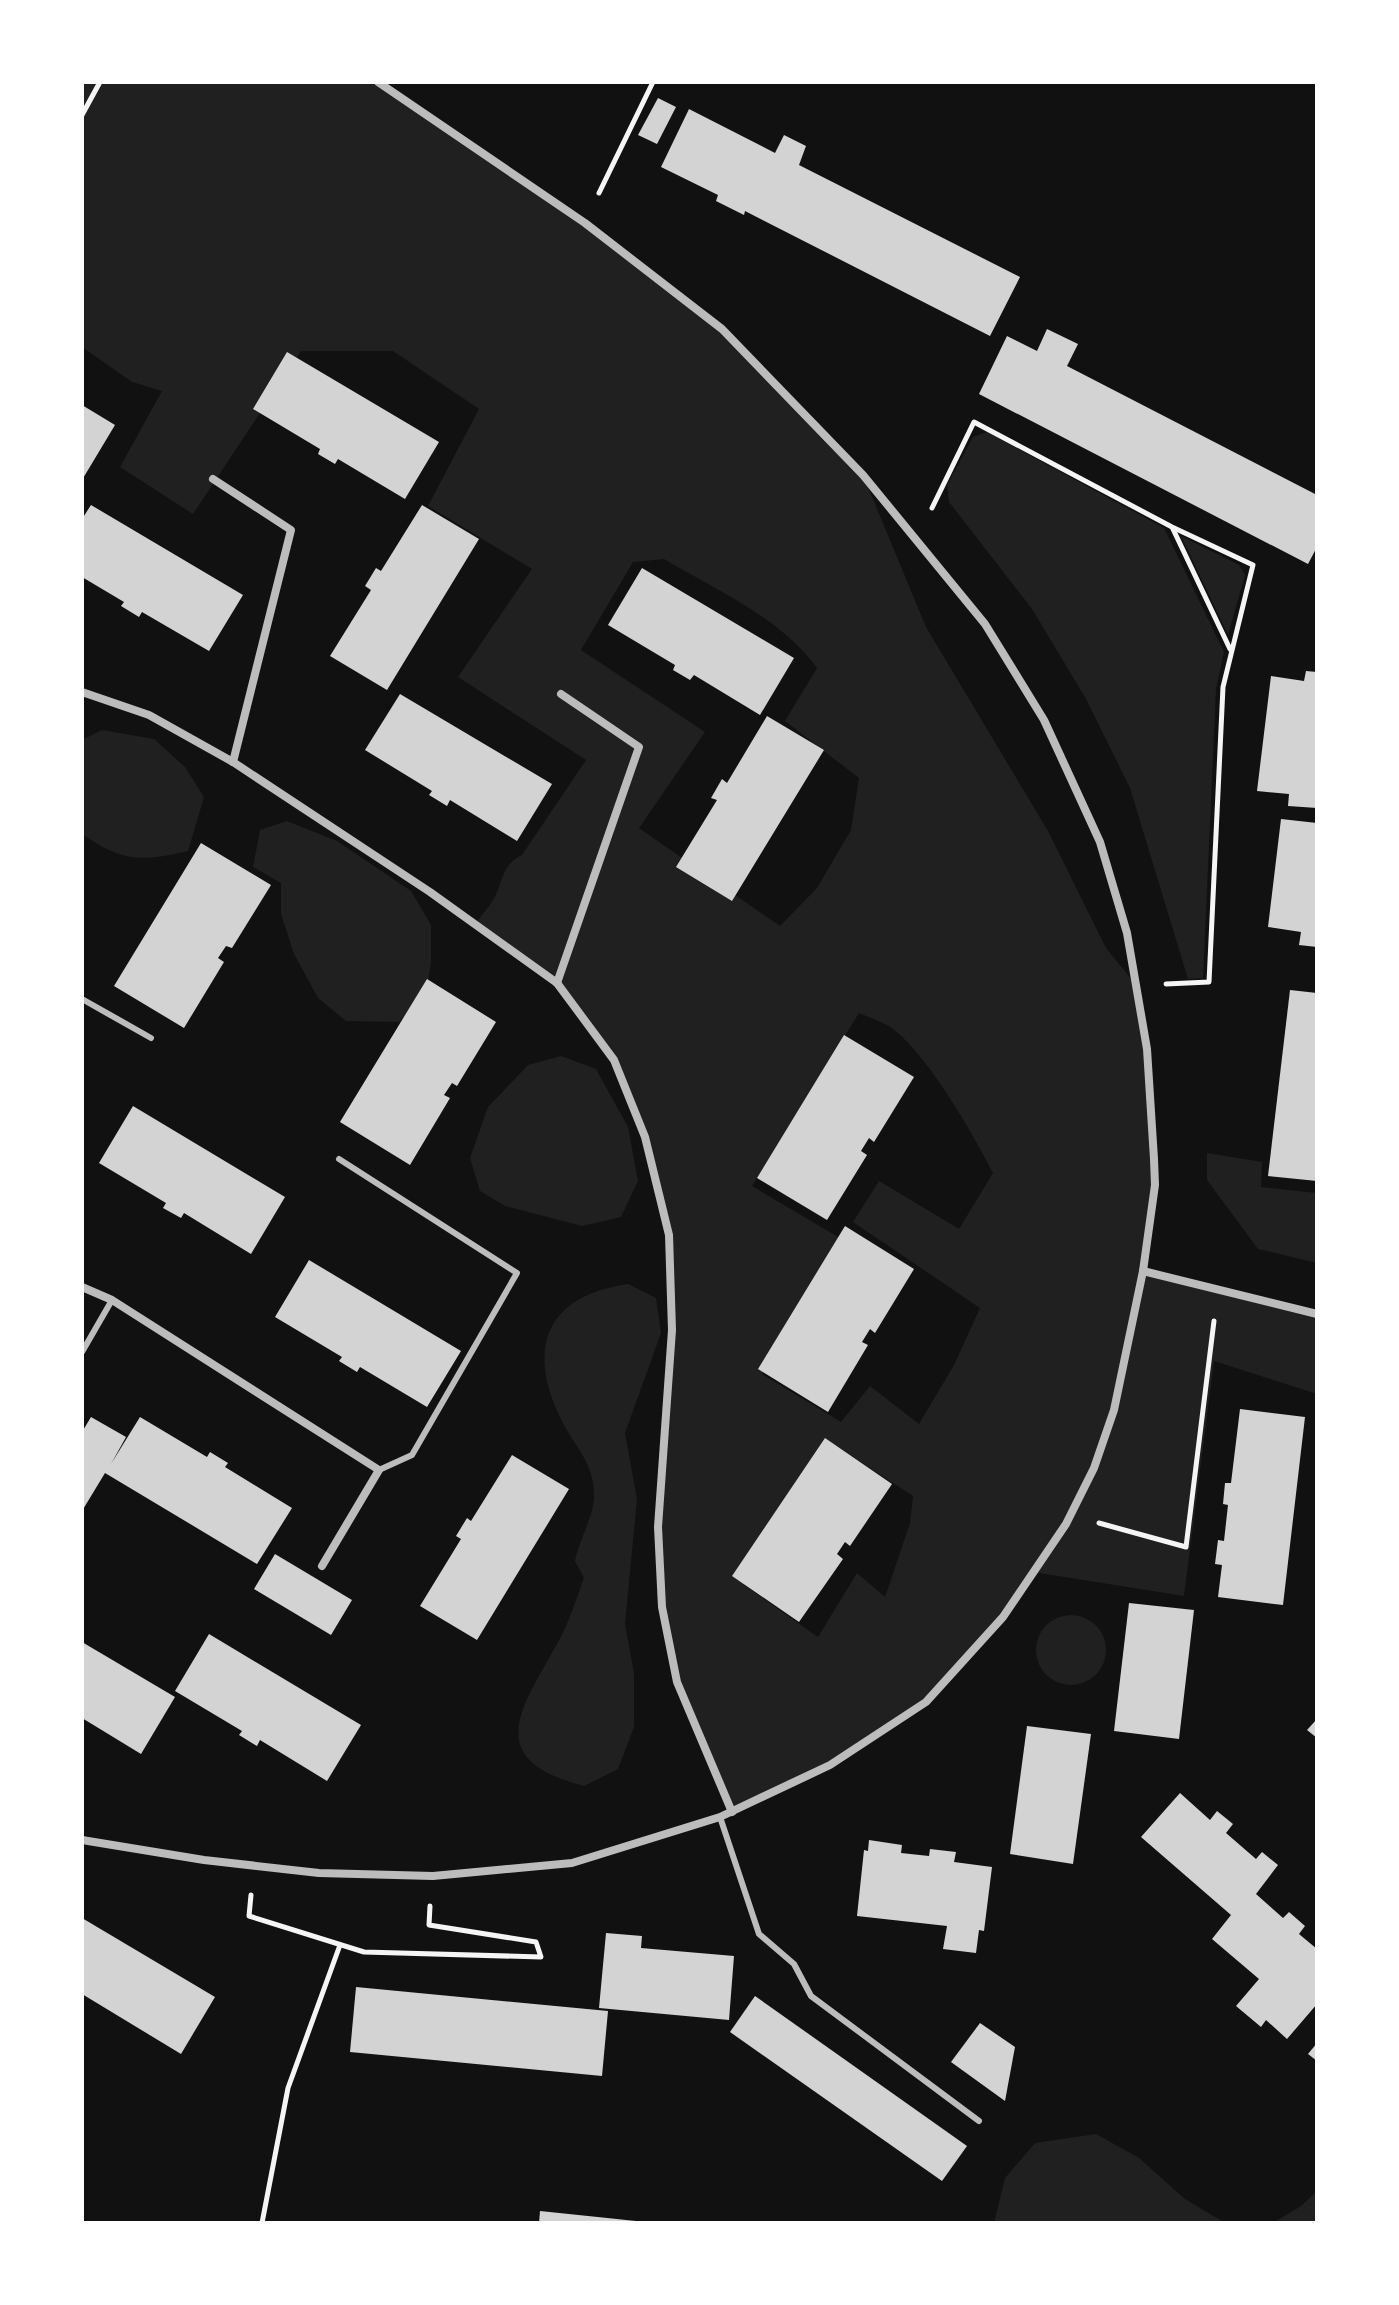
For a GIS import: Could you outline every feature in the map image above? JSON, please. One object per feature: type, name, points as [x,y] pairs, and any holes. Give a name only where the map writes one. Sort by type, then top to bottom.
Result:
[{"type":"street","points":[[82,1840],[319,1873],[433,1876],[572,1863],[720,1817],[830,1765],[926,1702],[1003,1617],[1071,1515],[1094,1468],[1114,1410],[1143,1271],[1155,1185],[1147,1049],[1127,933],[1100,842],[1044,720],[985,624],[863,475],[805,411],[722,329],[585,223],[378,82]]},
{"type":"street","points":[[213,479],[291,530],[233,762]]},
{"type":"street","points":[[82,692],[149,715],[233,762],[430,892],[557,983],[614,1060],[645,1137],[669,1235],[672,1330],[658,1527],[662,1607],[677,1682],[732,1812]]},
{"type":"street","points":[[557,983],[639,747],[561,694]]},
{"type":"street","points":[[1143,1271],[1317,1314]]},
{"type":"street","points":[[82,1287],[112,1300],[379,1470],[322,1566]]},
{"type":"lane","points":[[82,999],[151,1038]]},
{"type":"lane","points":[[339,1159],[517,1273],[412,1455],[379,1470]]},
{"type":"lane","points":[[82,1352],[112,1300]]},
{"type":"lane","points":[[720,1817],[759,1934],[794,1964],[811,1996],[979,2121]]},
{"type":"path","points":[[82,115],[100,82]]},
{"type":"path","points":[[585,223],[653,82]]},
{"type":"path","points":[[915,541],[974,422],[1172,527],[1253,565],[1223,687],[1209,982],[1137,986]]},
{"type":"path","points":[[1172,527],[1231,650]]},
{"type":"path","points":[[1071,1515],[1186,1547],[1218,1288]]},
{"type":"path","points":[[254,1866],[249,1916],[340,1945],[364,1952],[541,1957],[536,1942],[429,1925],[433,1876]]},
{"type":"path","points":[[262,2223],[288,2088],[340,1945]]},
{"type":"shaded area","points":[[82,82],[378,82],[585,223],[722,329],[863,475],[926,627],[1048,831],[1106,948],[1137,986],[1147,1049],[1155,1185],[1143,1271],[1317,1314],[1317,1394],[1214,1361],[1184,1596],[1033,1572],[1003,1617],[926,1702],[830,1765],[732,1812],[680,1686],[662,1606],[659,1504],[672,1334],[672,1288],[660,1194],[648,1149],[632,1104],[612,1062],[587,1022],[549,976],[475,925],[495,896],[508,866],[522,855],[586,760],[458,677],[532,569],[428,506],[479,409],[393,351],[301,351],[193,514],[120,467],[162,391],[132,382],[82,347]],"holes":[[[664,559],[746,606],[802,650],[817,668],[785,721],[859,778],[851,830],[817,888],[780,926],[639,828],[705,732],[581,650],[633,562]],[[859,1013],[893,1029],[935,1076],[993,1173],[959,1229],[879,1181],[853,1222],[980,1308],[954,1365],[919,1424],[870,1386],[841,1422],[762,1374],[855,1247],[752,1186]],[[836,1446],[913,1496],[910,1523],[885,1597],[857,1573],[818,1637],[744,1585]]]},
{"type":"shaded area","points":[[987,432],[1164,528],[1224,652],[1216,689],[1203,978],[1188,979],[1130,788],[1086,699],[1032,609],[949,502],[947,485],[973,437]]},
{"type":"shaded area","points":[[1181,536],[1239,565],[1245,575],[1228,635]]},
{"type":"shaded area","points":[[102,730],[154,739],[185,767],[204,797],[188,851],[157,857],[132,857],[109,850],[82,834],[82,740]]},
{"type":"shaded area","points":[[287,821],[337,841],[411,891],[431,925],[431,962],[426,995],[399,1022],[346,1021],[318,998],[294,954],[281,914],[281,883],[253,867],[260,830]]},
{"type":"shaded area","points":[[561,1056],[596,1069],[628,1127],[638,1181],[621,1217],[582,1226],[505,1206],[480,1191],[470,1158],[488,1107],[528,1065]]},
{"type":"shaded area","points":[[1207,1153],[1262,1162],[1261,1187],[1317,1193],[1317,1263],[1258,1249],[1207,1180]]},
{"type":"shaded area","points":[[628,1284],[656,1298],[661,1333],[625,1433],[637,1499],[625,1624],[634,1673],[634,1727],[618,1769],[584,1786],[552,1775],[531,1761],[521,1746],[518,1729],[523,1709],[566,1627],[584,1578],[575,1561],[592,1512],[594,1496],[592,1476],[552,1398],[545,1351],[550,1332],[560,1315],[577,1301],[599,1291]]},
{"type":"shaded area","points":[[1071,1615],[1096,1625],[1106,1650],[1096,1675],[1071,1685],[1046,1675],[1036,1650],[1046,1625]]},
{"type":"shaded area","points":[[1096,2134],[1139,2158],[1185,2199],[1225,2223],[994,2223],[1005,2178],[1035,2143]]},
{"type":"shaded area","points":[[1317,2191],[1317,2223],[1273,2223],[1301,2206]]},
{"type":"building","points":[[658,98],[676,107],[657,144],[638,135]]},
{"type":"building","points":[[689,109],[775,153],[784,135],[806,146],[799,165],[1020,277],[990,336],[745,211],[744,215],[716,201],[718,195],[661,167]]},
{"type":"building","points":[[1047,329],[1078,344],[1067,366],[1317,495],[1317,547],[1308,564],[979,394],[1007,336],[1037,351]]},
{"type":"building","points":[[287,352],[439,442],[405,499],[338,459],[335,464],[318,454],[320,449],[253,409]]},
{"type":"building","points":[[82,405],[115,425],[82,480]]},
{"type":"building","points":[[91,505],[243,595],[209,651],[142,612],[139,617],[121,606],[124,602],[82,577],[82,519]]},
{"type":"building","points":[[422,505],[479,539],[387,690],[330,656],[371,590],[365,586],[376,568],[381,571]]},
{"type":"building","points":[[642,568],[794,658],[760,715],[694,675],[690,680],[673,670],[675,665],[608,625]]},
{"type":"building","points":[[1306,671],[1317,672],[1317,808],[1288,806],[1289,794],[1257,791],[1271,676],[1304,681]]},
{"type":"building","points":[[400,694],[552,784],[517,841],[450,800],[447,806],[429,795],[432,791],[365,750]]},
{"type":"building","points":[[767,716],[824,750],[732,901],[676,867],[717,800],[711,798],[722,779],[727,783]]},
{"type":"building","points":[[1281,819],[1317,823],[1317,947],[1299,945],[1301,932],[1268,927]]},
{"type":"building","points":[[201,843],[271,885],[232,948],[226,946],[218,958],[224,962],[184,1028],[114,986]]},
{"type":"building","points":[[427,979],[496,1022],[457,1086],[452,1083],[444,1095],[450,1098],[410,1165],[340,1122]]},
{"type":"building","points":[[1290,990],[1317,993],[1317,1181],[1268,1176]]},
{"type":"building","points":[[844,1035],[914,1077],[874,1142],[869,1138],[861,1151],[867,1155],[827,1220],[757,1178]]},
{"type":"building","points":[[133,1106],[285,1197],[251,1254],[184,1213],[181,1218],[163,1208],[166,1203],[99,1163]]},
{"type":"building","points":[[845,1226],[914,1269],[875,1333],[870,1329],[862,1342],[868,1345],[828,1412],[758,1369]]},
{"type":"building","points":[[309,1260],[461,1351],[427,1407],[360,1367],[357,1372],[339,1361],[342,1357],[275,1317]]},
{"type":"building","points":[[1240,1409],[1305,1417],[1283,1605],[1218,1597],[1222,1565],[1215,1564],[1218,1540],[1224,1541],[1228,1505],[1223,1504],[1225,1483],[1231,1483]]},
{"type":"building","points":[[91,1417],[126,1437],[111,1464],[140,1417],[207,1457],[210,1452],[228,1463],[225,1467],[292,1508],[257,1564],[105,1473],[82,1511],[82,1432]]},
{"type":"building","points":[[825,1438],[892,1484],[850,1546],[845,1542],[837,1554],[843,1559],[799,1622],[732,1576]]},
{"type":"building","points":[[512,1455],[569,1489],[477,1640],[420,1606],[461,1539],[456,1536],[467,1518],[471,1521]]},
{"type":"building","points":[[275,1554],[352,1600],[331,1635],[254,1589]]},
{"type":"building","points":[[1129,1603],[1194,1610],[1179,1739],[1114,1731]]},
{"type":"building","points":[[209,1634],[361,1725],[327,1781],[260,1740],[257,1746],[239,1735],[242,1731],[175,1691]]},
{"type":"building","points":[[82,1642],[175,1697],[141,1754],[82,1718]]},
{"type":"building","points":[[1317,1719],[1317,1738],[1307,1730]]},
{"type":"building","points":[[1027,1726],[1091,1734],[1073,1864],[1010,1854]]},
{"type":"building","points":[[1180,1793],[1210,1820],[1217,1811],[1233,1824],[1226,1833],[1256,1859],[1262,1852],[1278,1865],[1256,1894],[1283,1918],[1289,1912],[1305,1926],[1299,1934],[1317,1949],[1317,2004],[1287,2039],[1266,2020],[1261,2027],[1236,2006],[1259,1979],[1212,1939],[1231,1915],[1141,1837]]},
{"type":"building","points":[[869,1840],[902,1845],[901,1853],[929,1856],[930,1849],[956,1852],[954,1862],[992,1867],[984,1931],[979,1930],[976,1953],[943,1949],[947,1926],[857,1916],[864,1850],[868,1851]]},
{"type":"building","points":[[82,1918],[215,1997],[181,2054],[82,1994]]},
{"type":"building","points":[[606,1933],[642,1936],[641,1948],[734,1956],[729,2020],[599,2008]]},
{"type":"building","points":[[356,1987],[608,2011],[602,2076],[350,2052]]},
{"type":"building","points":[[755,1996],[967,2146],[942,2181],[730,2032]]},
{"type":"building","points":[[980,2023],[1015,2047],[1005,2101],[951,2062]]},
{"type":"building","points":[[1317,2043],[1317,2061],[1308,2054]]},
{"type":"building","points":[[540,2211],[636,2221],[636,2223],[539,2223]]}]
